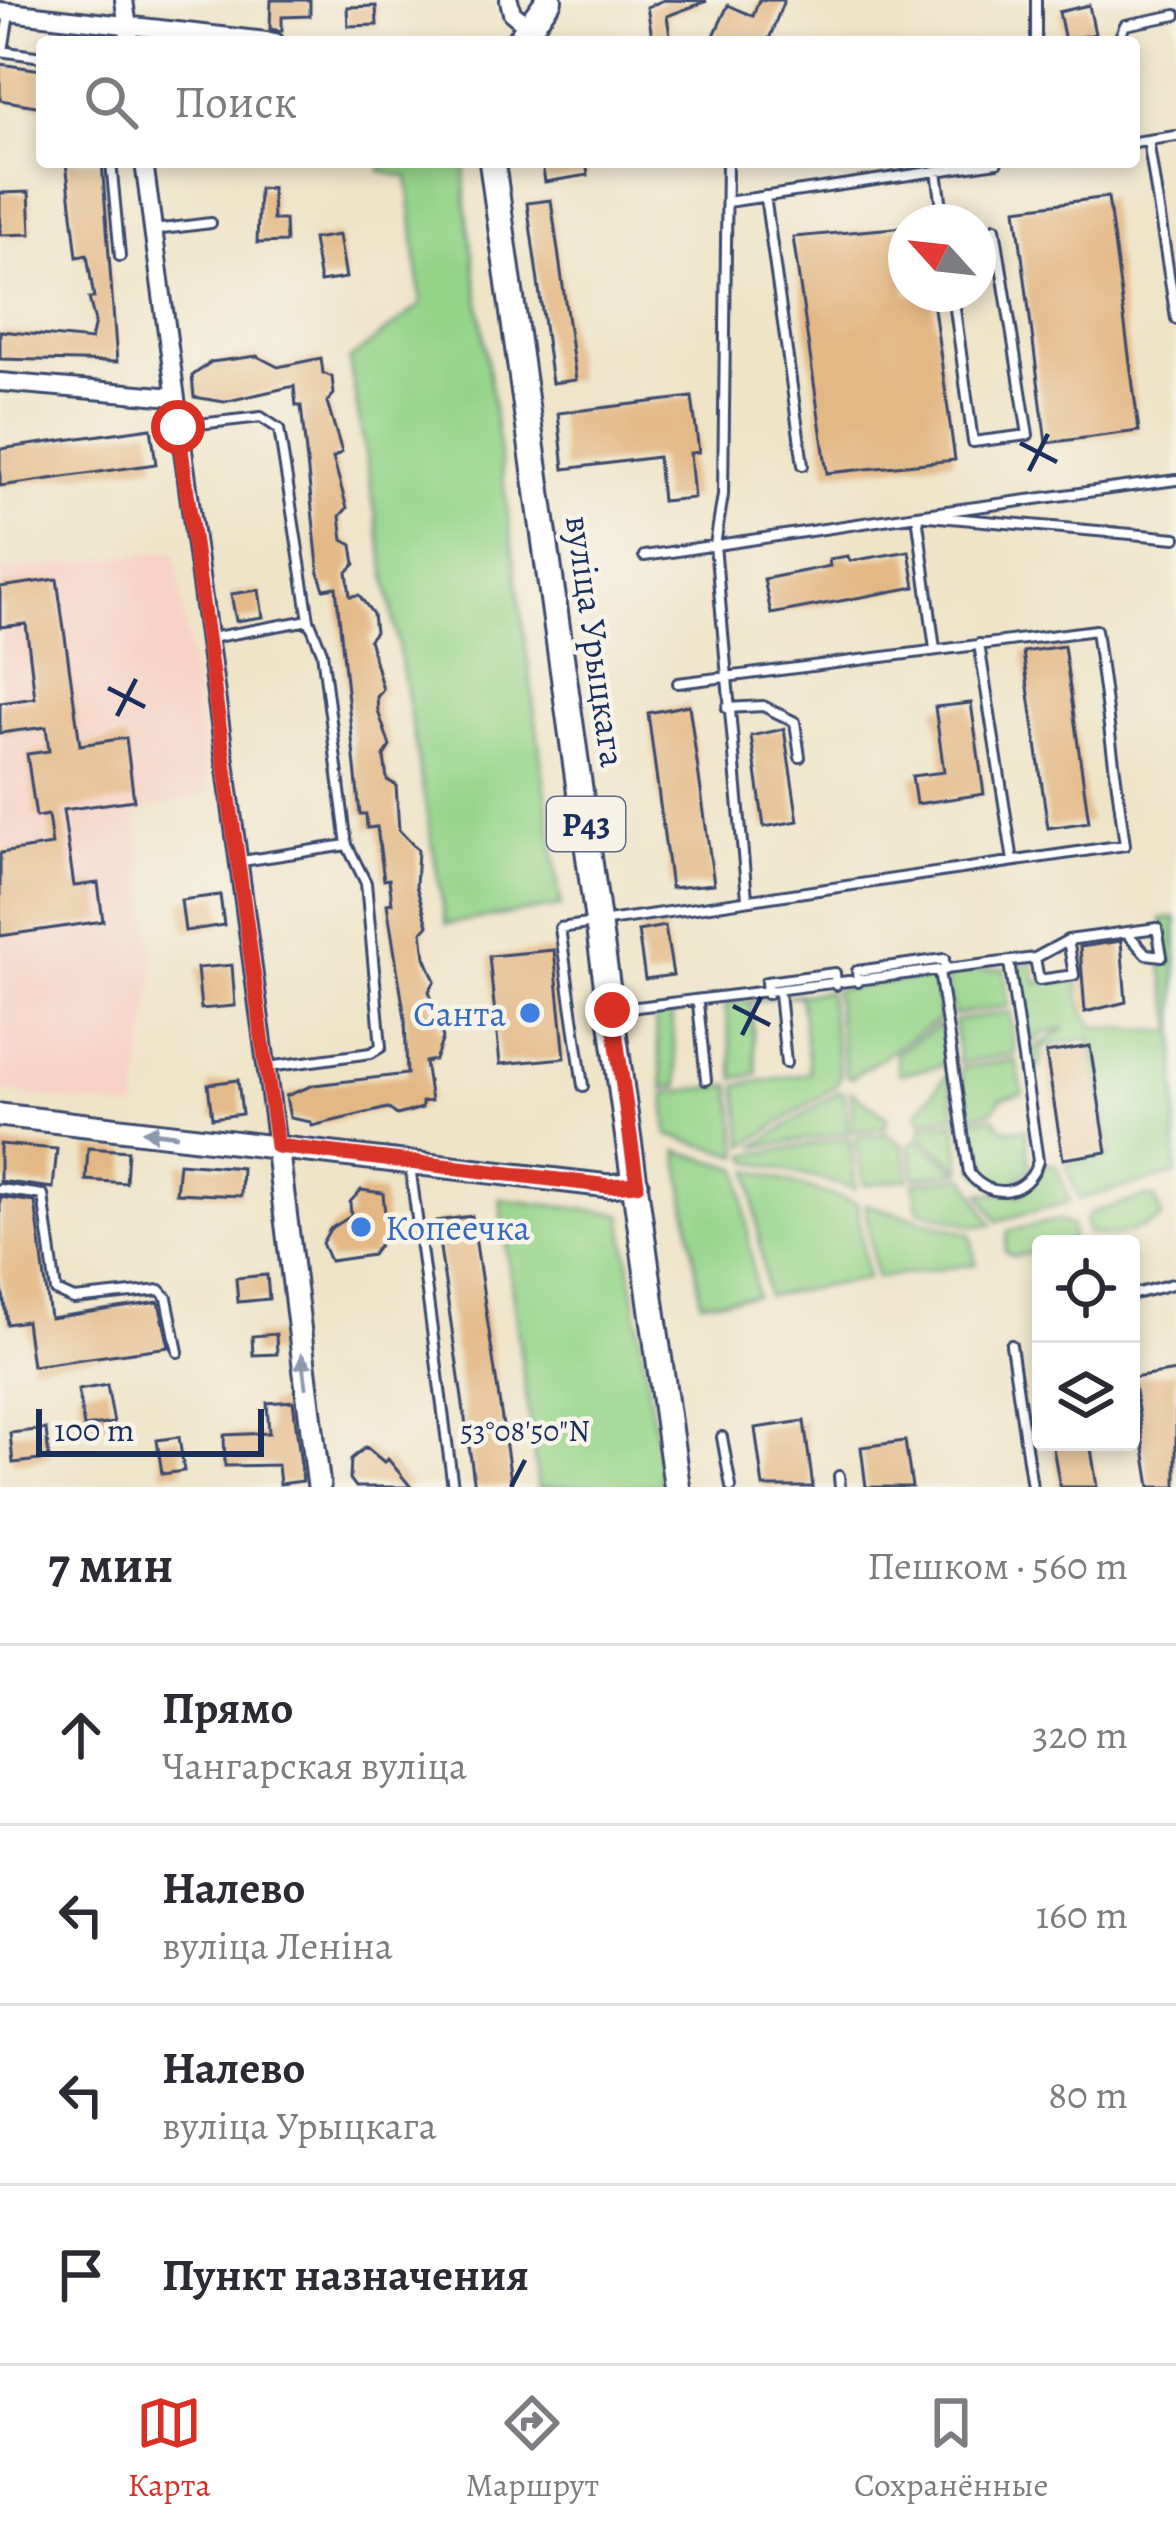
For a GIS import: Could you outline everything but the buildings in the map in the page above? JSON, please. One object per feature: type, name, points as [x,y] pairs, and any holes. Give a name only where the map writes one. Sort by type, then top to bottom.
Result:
[{"type":"main road","points":[[523,34],[549,0]]},
{"type":"main road","name":"вуліца Урыцкага","points":[[493,168],[676,1487]]},
{"type":"main road","points":[[0,1115],[410,1165],[609,1186],[637,1184]]},
{"type":"main road","points":[[277,1146],[319,1487]]},
{"type":"street","points":[[5,12],[129,35],[124,0]]},
{"type":"street","points":[[508,0],[523,34]]},
{"type":"street","points":[[145,168],[277,1146]]},
{"type":"street","points":[[0,382],[174,397]]},
{"type":"lane","points":[[1036,0],[1036,36]]},
{"type":"lane","points":[[5,12],[1,51],[36,56]]},
{"type":"lane","points":[[1120,36],[1125,25],[1176,14]]},
{"type":"lane","points":[[1140,141],[1176,136]]},
{"type":"lane","points":[[1148,140],[1176,319]]},
{"type":"lane","points":[[112,168],[120,256]]},
{"type":"lane","points":[[727,168],[724,495],[715,545],[747,898]]},
{"type":"lane","points":[[727,202],[957,168]]},
{"type":"lane","points":[[937,171],[942,204]]},
{"type":"lane","points":[[765,196],[802,465]]},
{"type":"lane","points":[[153,231],[211,223]]},
{"type":"lane","points":[[955,312],[973,442],[1028,436],[996,234]]},
{"type":"lane","points":[[178,427],[261,417],[279,429],[309,620],[322,652],[347,845],[366,883],[381,1047],[371,1053],[267,1067]]},
{"type":"lane","points":[[644,556],[1176,480]]},
{"type":"lane","points":[[916,515],[1176,538]]},
{"type":"lane","points":[[916,515],[935,650]]},
{"type":"lane","points":[[208,638],[309,620]]},
{"type":"lane","points":[[583,1087],[560,928],[1125,844],[1096,630],[678,683]]},
{"type":"lane","points":[[979,644],[1013,861]]},
{"type":"lane","points":[[727,708],[783,712],[795,722],[800,757]]},
{"type":"lane","points":[[238,862],[347,845]]},
{"type":"lane","points":[[612,1010],[698,1004],[1009,962],[1035,958],[1068,940],[1157,928],[1162,956],[1146,954],[1127,933]]},
{"type":"lane","points":[[1035,958],[1040,980],[1074,975],[1068,940]]},
{"type":"lane","points":[[942,971],[969,1172],[985,1189],[1009,1192],[1030,1179],[1038,1161],[1009,962]]},
{"type":"lane","points":[[767,994],[766,982],[835,973],[836,985]]},
{"type":"lane","points":[[779,993],[786,1063]]},
{"type":"lane","points":[[698,1004],[706,1080]]},
{"type":"lane","points":[[410,1165],[453,1487]]},
{"type":"lane","points":[[0,1190],[43,1196],[56,1291],[74,1299],[160,1290],[167,1298],[178,1352]]},
{"type":"lane","points":[[1140,1292],[1176,1283]]},
{"type":"lane","points":[[1011,1346],[1032,1487]]},
{"type":"lane","points":[[722,1437],[731,1487]]},
{"type":"shaded area","points":[[175,550],[208,794],[136,812],[155,969],[136,1110],[0,1092],[0,572]]},
{"type":"green space","points":[[381,168],[465,168],[466,205],[561,906],[446,924],[349,360],[421,305],[408,177],[381,172]]},
{"type":"green space","points":[[1176,918],[1176,1174],[1079,1199],[1066,1165],[1111,1155],[1091,1038],[1042,1047],[1040,1066],[1030,1072],[1028,1053],[1065,1028],[1044,1033],[1027,1047],[1014,965],[1033,963],[1037,983],[1077,977],[1082,1010],[1096,1027],[1174,1032],[1163,971],[1162,919]]},
{"type":"green space","points":[[1004,968],[1009,1006],[953,1015],[946,974]]},
{"type":"green space","points":[[934,976],[940,1019],[851,1078],[846,1075],[834,990]]},
{"type":"green space","points":[[828,991],[840,1076],[836,1086],[745,1146],[737,1085],[810,1073],[800,996],[784,996]]},
{"type":"green space","points":[[774,998],[750,1003],[757,1074],[735,1079],[725,1004]]},
{"type":"green space","points":[[691,1009],[671,1015],[679,1086],[664,1088],[654,1015]]},
{"type":"green space","points":[[1010,1012],[1015,1054],[959,1063],[954,1021]]},
{"type":"green space","points":[[941,1024],[947,1065],[899,1074],[896,1053]]},
{"type":"green space","points":[[1016,1060],[1023,1093],[1001,1098],[993,1111],[968,1116],[961,1068]]},
{"type":"green space","points":[[948,1073],[956,1116],[922,1121],[917,1113]]},
{"type":"green space","points":[[731,1085],[740,1156],[668,1135],[665,1093]]},
{"type":"green space","points":[[851,1091],[887,1117],[886,1127],[853,1132]]},
{"type":"green space","points":[[844,1092],[849,1133],[755,1147]]},
{"type":"green space","points":[[993,1117],[1004,1129],[1026,1129],[1030,1169],[1009,1186],[994,1186],[975,1170],[968,1120]]},
{"type":"green space","points":[[956,1122],[962,1169],[920,1136],[922,1126]]},
{"type":"green space","points":[[886,1133],[903,1145],[909,1179],[864,1185],[855,1138]]},
{"type":"green space","points":[[850,1138],[856,1189],[749,1161],[747,1155]]},
{"type":"green space","points":[[917,1140],[960,1172],[915,1178],[909,1145]]},
{"type":"green space","points":[[678,1151],[740,1169],[756,1296],[701,1302]]},
{"type":"green space","points":[[1045,1164],[1056,1164],[1070,1202],[997,1221],[981,1193],[1022,1195]]},
{"type":"green space","points":[[750,1170],[857,1203],[867,1279],[767,1296]]},
{"type":"green space","points":[[966,1177],[992,1225],[975,1226],[918,1210],[914,1183]]},
{"type":"green space","points":[[1145,1197],[1155,1198],[1162,1217],[1126,1233],[1096,1235],[1088,1232],[1085,1222],[1090,1213]]},
{"type":"green space","points":[[500,1199],[622,1214],[663,1487],[538,1487]]},
{"type":"green space","points":[[865,1204],[971,1234],[976,1264],[876,1278]]},
{"type":"green space","points":[[1058,1220],[1072,1226],[1072,1235],[1032,1235],[1032,1253],[1013,1256],[1005,1251],[1008,1231]]},
{"type":"place","name":"Санта","points":[[530,1013]]},
{"type":"place","name":"Копеечка","points":[[361,1227]]},
{"type":"route","points":[[178,427],[277,1146],[410,1165],[609,1186],[637,1184],[612,1010]]}]
